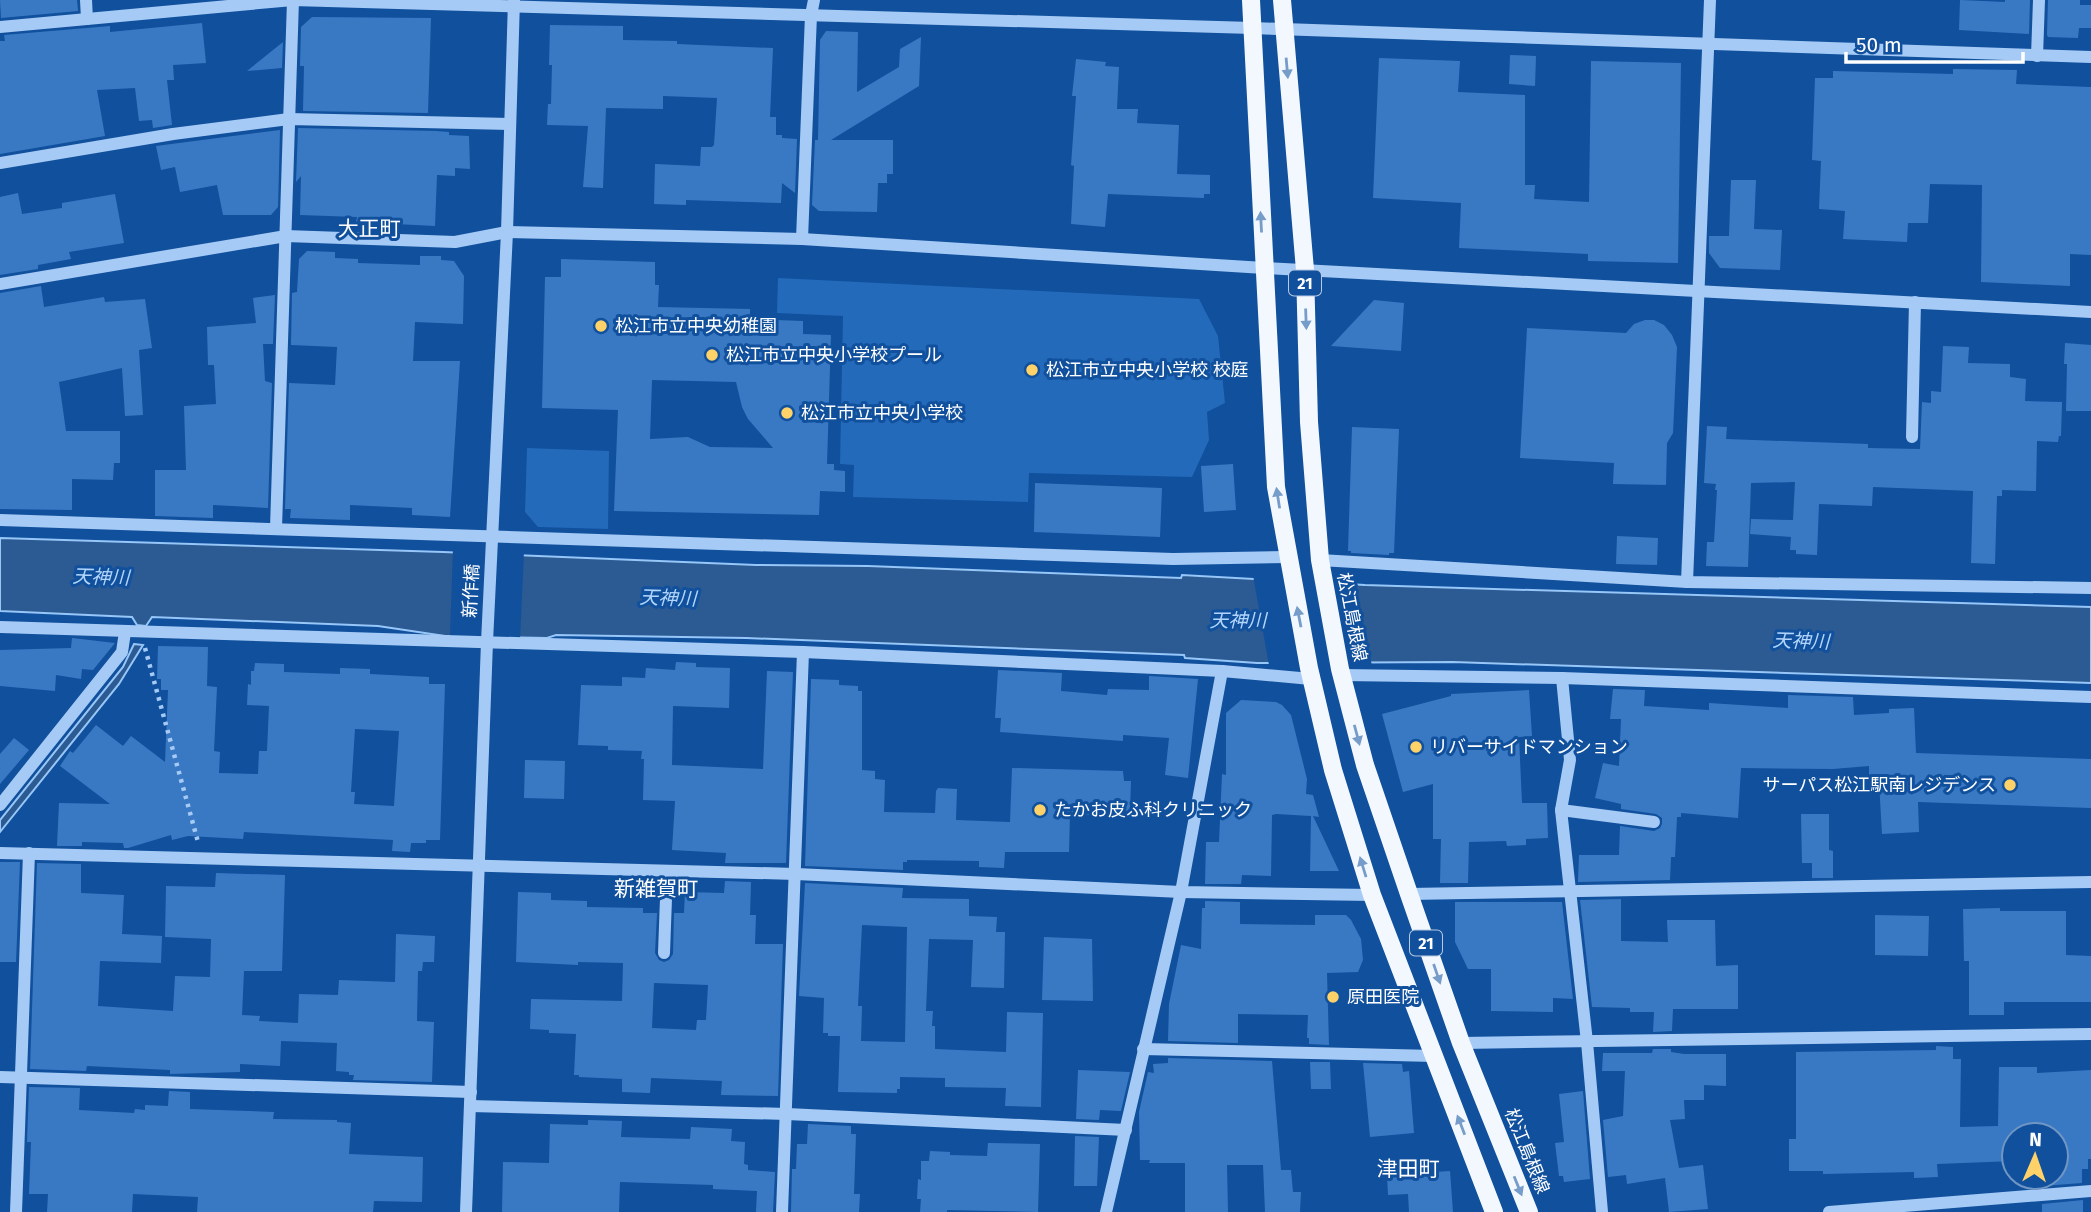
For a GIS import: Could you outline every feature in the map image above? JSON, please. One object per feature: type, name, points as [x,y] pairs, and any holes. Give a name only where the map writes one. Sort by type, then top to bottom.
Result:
[{"type":"main road","name":"21","points":[[1251,0],[1276,487],[1310,673],[1334,770],[1372,895],[1493,1212]]},
{"type":"main road","name":"松江島根線","points":[[1282,0],[1304,270],[1309,422],[1320,564],[1341,672],[1365,765],[1409,894],[1461,1043],[1528,1212]]},
{"type":"street","points":[[86,0],[87,19]]},
{"type":"street","points":[[276,528],[293,0]]},
{"type":"street","points":[[0,27],[293,0],[514,3],[2091,57]]},
{"type":"street","points":[[802,239],[811,15],[814,0]]},
{"type":"street","points":[[1687,582],[1710,0]]},
{"type":"street","points":[[2037,56],[2039,0]]},
{"type":"street","name":"新作橋","points":[[466,1212],[486,643],[507,232],[514,3]]},
{"type":"street","points":[[0,163],[173,134],[289,119],[510,124]]},
{"type":"street","points":[[0,284],[286,236],[455,242],[507,232],[802,239],[1264,268],[2091,312]]},
{"type":"street","points":[[1912,436],[1915,302]]},
{"type":"street","points":[[0,520],[276,528],[491,538],[1289,561]]},
{"type":"street","points":[[1320,564],[1687,582],[2091,588]]},
{"type":"street","points":[[0,627],[803,652],[1310,673]]},
{"type":"street","points":[[0,805],[122,652],[125,632]]},
{"type":"street","points":[[782,1212],[803,652]]},
{"type":"street","points":[[1106,1212],[1181,892],[1222,671]]},
{"type":"street","points":[[1341,672],[2091,697]]},
{"type":"street","points":[[1562,678],[1570,760],[1561,810],[1587,1042],[1602,1212]]},
{"type":"street","points":[[1561,810],[1654,822]]},
{"type":"street","points":[[0,853],[667,870],[1181,892],[1372,895]]},
{"type":"street","points":[[16,1212],[23,1077],[29,853]]},
{"type":"street","points":[[664,953],[667,870]]},
{"type":"street","points":[[1409,894],[2091,882]]},
{"type":"street","points":[[1461,1043],[2091,1034]]},
{"type":"street","points":[[1143,1049],[1434,1056]]},
{"type":"street","points":[[0,1077],[471,1092]]},
{"type":"street","points":[[470,1106],[787,1114],[1126,1130]]},
{"type":"street","points":[[1829,1212],[2091,1191]]},
{"type":"path","points":[[148,632],[145,651],[201,857]]},
{"type":"shaded area","name":"松江市立中央小学校 校庭","points":[[778,278],[1199,299],[1218,336],[1225,403],[1207,412],[1209,440],[1192,477],[1029,473],[1028,502],[853,497],[854,465],[840,464],[843,316],[777,313]]},
{"type":"shaded area","points":[[527,448],[609,451],[608,529],[538,527],[525,512]]},
{"type":"water","name":"天神川","points":[[0,538],[2091,607],[2091,683],[1453,662],[1257,663],[1185,658],[1184,655],[746,638],[445,636],[378,626],[152,617],[146,626],[137,625],[132,617],[0,611]]},
{"type":"water","points":[[134,644],[143,645],[119,684],[0,832],[0,820],[123,667]]},
{"type":"pier","points":[[453,548],[524,551],[520,640],[450,636]]},
{"type":"pier","points":[[1253,575],[1354,580],[1372,666],[1269,665]]},
{"type":"building","points":[[0,0],[77,0],[78,11],[1,18]]},
{"type":"building","points":[[1960,0],[2030,0],[2029,34],[1959,30]]},
{"type":"building","points":[[2048,0],[2080,0],[2080,5],[2091,5],[2091,28],[2079,28],[2078,38],[2048,37]]},
{"type":"building","points":[[312,17],[431,18],[428,113],[303,111],[301,27]]},
{"type":"building","points":[[202,23],[206,63],[173,65],[174,80],[167,80],[172,125],[153,128],[152,120],[139,121],[135,88],[97,90],[105,136],[0,154],[0,41],[5,41],[4,35],[110,26],[110,32]]},
{"type":"building","points":[[550,25],[623,26],[623,40],[773,48],[770,117],[776,117],[776,135],[797,139],[795,193],[782,183],[781,203],[686,200],[686,205],[654,204],[655,164],[700,166],[701,147],[714,145],[717,98],[663,96],[663,109],[606,108],[603,188],[583,187],[588,126],[547,125],[548,104],[551,104]]},
{"type":"building","points":[[826,31],[858,32],[857,92],[899,67],[900,49],[921,37],[919,86],[831,140],[893,140],[893,174],[887,174],[887,183],[878,183],[877,212],[819,211],[812,205],[815,140],[818,140],[820,40]]},
{"type":"building","points":[[283,42],[282,68],[247,71]]},
{"type":"building","points":[[1510,55],[1536,56],[1535,86],[1509,84]]},
{"type":"building","points":[[1379,58],[1460,61],[1458,92],[1525,95],[1525,185],[1535,185],[1534,199],[1589,202],[1591,61],[1681,63],[1678,263],[1588,261],[1588,254],[1459,248],[1461,203],[1373,198]]},
{"type":"building","points":[[1076,59],[1106,62],[1105,66],[1119,67],[1117,109],[1138,109],[1137,123],[1179,125],[1177,174],[1210,175],[1210,194],[1204,194],[1204,198],[1108,194],[1105,227],[1071,224],[1074,166],[1071,165],[1076,96],[1072,96]]},
{"type":"building","points":[[1953,69],[2017,70],[2016,84],[2091,87],[2091,255],[2070,254],[2070,286],[1981,282],[1982,185],[1930,184],[1928,223],[1908,223],[1907,242],[1843,239],[1845,211],[1819,209],[1821,161],[1812,160],[1815,78],[1833,78],[1833,71],[1953,74]]},
{"type":"building","points":[[298,128],[436,131],[469,136],[470,169],[455,168],[455,176],[437,175],[435,226],[356,222],[357,217],[300,215],[301,176],[296,182]]},
{"type":"building","points":[[280,130],[278,207],[271,215],[223,215],[217,185],[180,192],[175,167],[161,170],[156,146]]},
{"type":"building","points":[[1731,180],[1756,180],[1754,229],[1782,230],[1780,270],[1720,268],[1709,253],[1709,236],[1729,236]]},
{"type":"building","points":[[18,193],[22,214],[62,208],[62,203],[115,194],[124,243],[69,252],[71,259],[38,265],[38,269],[0,275],[0,197]]},
{"type":"building","points":[[307,251],[335,252],[335,258],[358,259],[358,263],[420,265],[420,256],[441,256],[441,260],[454,261],[464,276],[463,324],[415,322],[413,361],[460,361],[450,517],[412,515],[412,508],[350,505],[350,520],[290,518],[291,509],[285,509],[289,383],[335,385],[337,347],[291,345],[292,293],[297,292],[299,259]]},
{"type":"building","name":"松江市立中央小学校","points":[[561,259],[655,262],[655,285],[659,285],[658,307],[750,309],[750,319],[803,321],[803,334],[831,335],[827,464],[834,464],[834,470],[845,471],[845,492],[820,491],[819,515],[614,511],[618,410],[542,408],[545,277],[561,277]],"holes":[[[652,380],[736,382],[748,419],[773,448],[710,447],[688,437],[650,439]]]},
{"type":"building","points":[[41,286],[44,307],[104,297],[105,302],[145,299],[152,348],[139,350],[143,415],[125,416],[122,368],[59,382],[66,431],[120,431],[120,463],[114,463],[113,480],[72,479],[72,510],[0,509],[0,293]]},
{"type":"building","points":[[275,295],[273,344],[263,344],[265,381],[272,383],[268,508],[213,505],[213,518],[155,516],[155,470],[186,470],[184,406],[216,404],[214,365],[208,365],[207,327],[256,323],[253,298]]},
{"type":"building","points":[[1374,300],[1404,303],[1401,351],[1331,346]]},
{"type":"building","points":[[1654,320],[1664,325],[1677,347],[1673,433],[1667,443],[1666,485],[1613,484],[1614,463],[1520,458],[1527,328],[1626,333],[1634,324]]},
{"type":"building","points":[[2065,343],[2091,345],[2091,411],[2066,411]]},
{"type":"building","points":[[1943,346],[1969,347],[1968,363],[2010,364],[2010,377],[2026,379],[2025,401],[2062,402],[2061,436],[2058,442],[2037,441],[2036,491],[2002,490],[2002,496],[1997,496],[1995,564],[1971,563],[1973,491],[1873,487],[1872,506],[1819,504],[1817,555],[1796,554],[1796,550],[1790,550],[1791,537],[1750,534],[1751,519],[1793,520],[1795,482],[1751,483],[1748,567],[1706,566],[1707,542],[1714,542],[1717,490],[1716,484],[1704,483],[1707,426],[1727,427],[1726,439],[1868,444],[1868,448],[1920,449],[1922,402],[1931,403],[1931,391],[1941,392]]},
{"type":"building","points":[[1352,427],[1399,429],[1394,553],[1389,555],[1348,551]]},
{"type":"building","points":[[1233,464],[1236,510],[1204,512],[1201,466]]},
{"type":"building","points":[[1035,483],[1162,488],[1160,537],[1034,532]]},
{"type":"building","points":[[1617,536],[1658,538],[1657,565],[1616,564]]},
{"type":"building","points":[[72,638],[115,643],[93,670],[82,669],[81,679],[56,675],[55,691],[0,686],[0,650],[71,648]]},
{"type":"building","points":[[158,646],[208,647],[207,686],[217,687],[214,751],[220,752],[219,773],[258,774],[259,751],[267,751],[269,706],[247,705],[248,684],[251,685],[251,671],[254,671],[255,663],[284,664],[284,672],[340,674],[340,668],[370,669],[370,674],[429,677],[429,684],[445,684],[440,840],[411,843],[410,852],[392,851],[393,840],[244,832],[243,839],[188,836],[172,840],[171,835],[128,848],[124,848],[123,843],[82,842],[82,846],[57,846],[59,803],[110,804],[60,766],[70,751],[73,753],[96,725],[123,746],[131,736],[165,762],[168,690],[161,690],[161,679],[157,679]],"holes":[[[355,729],[399,731],[394,806],[354,804],[355,792],[351,792]]]},
{"type":"building","points":[[676,662],[696,663],[696,667],[730,668],[729,708],[673,706],[672,765],[763,769],[767,671],[793,672],[786,863],[725,863],[726,853],[672,850],[675,801],[643,800],[642,751],[608,750],[608,746],[578,745],[581,685],[622,686],[622,677],[645,678],[646,668],[675,670]]},
{"type":"building","points":[[998,670],[1062,673],[1061,691],[1107,695],[1108,689],[1149,690],[1149,676],[1198,679],[1188,778],[1165,775],[1169,738],[1123,735],[1123,741],[1000,732],[1001,718],[995,718]]},
{"type":"building","points":[[811,679],[839,680],[839,685],[858,686],[858,691],[862,691],[862,770],[875,771],[875,779],[885,780],[884,812],[935,813],[938,788],[957,789],[956,820],[1010,822],[1012,768],[1123,771],[1124,781],[1131,781],[1130,811],[1097,810],[1097,815],[1070,814],[1069,852],[1005,852],[1004,868],[979,867],[979,861],[907,860],[903,862],[903,870],[805,866]]},
{"type":"building","points":[[1613,689],[1645,690],[1644,706],[1709,710],[1709,703],[1788,708],[1788,695],[1853,697],[1854,715],[1914,708],[1916,753],[2091,759],[2091,808],[1918,802],[1919,832],[1882,834],[1879,782],[1869,783],[1869,766],[1833,769],[1741,768],[1738,818],[1681,813],[1681,817],[1677,817],[1675,857],[1671,857],[1670,880],[1578,882],[1579,855],[1619,855],[1620,826],[1654,831],[1662,824],[1662,818],[1656,814],[1621,809],[1621,804],[1595,798],[1603,763],[1619,766],[1621,719],[1610,719]]},
{"type":"building","points":[[1529,690],[1532,736],[1519,737],[1522,803],[1547,803],[1548,838],[1526,839],[1526,845],[1507,846],[1506,841],[1469,842],[1468,883],[1440,883],[1441,839],[1433,839],[1433,784],[1403,792],[1382,714],[1451,694]]},
{"type":"building","points":[[1241,700],[1276,702],[1291,715],[1307,779],[1306,794],[1313,795],[1319,817],[1313,816],[1339,871],[1310,871],[1311,816],[1276,814],[1272,815],[1271,876],[1242,875],[1241,884],[1205,884],[1206,842],[1219,842],[1222,774],[1226,775],[1226,713]]},
{"type":"building","points":[[14,738],[29,750],[0,784],[0,754]]},
{"type":"building","points":[[525,760],[565,761],[564,799],[524,798]]},
{"type":"building","points":[[1801,814],[1829,814],[1829,850],[1833,851],[1833,878],[1812,878],[1812,863],[1802,863]]},
{"type":"building","points":[[0,862],[20,862],[16,962],[0,962]]},
{"type":"building","points":[[37,863],[81,864],[81,893],[124,895],[122,934],[162,936],[161,963],[100,961],[98,1006],[173,1011],[175,976],[210,977],[211,939],[165,937],[166,886],[215,887],[216,873],[285,875],[282,971],[244,971],[242,1015],[260,1016],[259,1021],[298,1023],[299,994],[338,995],[339,980],[395,982],[396,934],[435,936],[434,962],[423,962],[422,971],[418,971],[417,1021],[434,1022],[432,1082],[353,1080],[354,1075],[349,1075],[349,1072],[336,1071],[337,1043],[281,1041],[280,1066],[240,1064],[240,1072],[170,1074],[170,1070],[87,1066],[86,1071],[30,1069]]},
{"type":"building","points":[[725,881],[751,882],[750,915],[756,915],[755,944],[783,944],[778,1096],[721,1095],[722,1081],[651,1078],[650,1093],[622,1092],[622,1079],[574,1075],[576,1034],[530,1029],[531,999],[622,1001],[623,963],[578,962],[578,965],[516,962],[518,892],[551,893],[551,900],[587,901],[587,907],[643,908],[643,913],[657,913],[655,953],[659,960],[664,962],[673,954],[674,913],[684,913],[685,892],[724,893]],"holes":[[[654,983],[708,985],[706,1020],[697,1020],[696,1030],[652,1028]]]},
{"type":"building","points":[[805,883],[903,888],[902,898],[969,899],[969,916],[997,917],[996,932],[1005,932],[1004,988],[971,987],[973,940],[929,939],[926,1011],[933,1011],[935,1049],[1006,1052],[1007,1012],[1043,1013],[1041,1107],[1005,1106],[1006,1088],[945,1087],[945,1078],[900,1077],[900,1089],[897,1089],[897,1093],[838,1092],[840,1036],[823,1033],[824,998],[799,996]],"holes":[[[862,925],[907,927],[905,1042],[861,1041],[862,1006],[858,1006]]]},
{"type":"building","points":[[1621,899],[1621,941],[1668,942],[1667,920],[1715,920],[1716,966],[1738,965],[1738,1009],[1673,1009],[1672,1031],[1653,1032],[1654,1012],[1592,1007],[1580,900]]},
{"type":"building","points":[[1205,901],[1240,902],[1240,924],[1315,925],[1315,915],[1346,915],[1351,920],[1361,939],[1363,960],[1358,972],[1327,973],[1329,1045],[1309,1044],[1308,1015],[1238,1014],[1238,1043],[1168,1041],[1169,1004],[1181,945],[1201,949],[1202,908],[1205,908]]},
{"type":"building","points":[[1455,902],[1562,902],[1573,999],[1553,998],[1553,1012],[1491,1011],[1491,969],[1468,969],[1455,942]]},
{"type":"building","points":[[2000,908],[2000,911],[2066,911],[2066,955],[2091,956],[2091,1002],[2004,1002],[2004,1015],[1969,1015],[1969,961],[1964,961],[1963,909]]},
{"type":"building","points":[[1875,915],[1929,916],[1928,956],[1875,955]]},
{"type":"building","points":[[1044,937],[1092,939],[1093,1001],[1042,1000]]},
{"type":"building","points":[[1936,1046],[1953,1047],[1953,1059],[1961,1059],[1960,1127],[1998,1126],[1999,1067],[2037,1067],[2037,1073],[2091,1070],[2091,1159],[2088,1159],[2088,1169],[2082,1169],[2082,1183],[2070,1184],[2070,1121],[2000,1121],[2000,1162],[1937,1164],[1938,1177],[1914,1178],[1914,1172],[1823,1174],[1823,1171],[1789,1171],[1789,1139],[1796,1139],[1796,1052],[1936,1050]]},
{"type":"building","points":[[1653,1049],[1671,1049],[1671,1052],[1684,1054],[1726,1054],[1726,1086],[1704,1085],[1704,1100],[1684,1100],[1685,1119],[1670,1120],[1679,1168],[1703,1165],[1708,1209],[1669,1212],[1665,1178],[1627,1184],[1626,1175],[1608,1177],[1603,1120],[1623,1116],[1625,1071],[1602,1071],[1603,1053],[1652,1053]]},
{"type":"building","points":[[1168,1058],[1272,1061],[1281,1170],[1291,1170],[1293,1192],[1301,1192],[1300,1212],[1265,1212],[1263,1165],[1227,1165],[1228,1212],[1185,1212],[1185,1163],[1149,1163],[1150,1160],[1140,1160],[1139,1112],[1148,1072],[1154,1073],[1153,1064],[1168,1063]]},
{"type":"building","points":[[1310,1062],[1330,1062],[1331,1089],[1311,1089]]},
{"type":"building","points":[[1363,1063],[1402,1064],[1403,1072],[1409,1071],[1414,1133],[1370,1137]]},
{"type":"building","points":[[1078,1070],[1130,1072],[1121,1111],[1100,1110],[1099,1120],[1076,1119]]},
{"type":"building","points":[[29,1087],[80,1088],[79,1110],[134,1113],[135,1109],[145,1110],[145,1105],[168,1106],[169,1091],[190,1092],[190,1109],[274,1112],[273,1119],[337,1120],[351,1123],[349,1154],[423,1157],[422,1202],[374,1201],[373,1212],[197,1212],[198,1197],[133,1194],[132,1212],[47,1212],[48,1194],[29,1194]]},
{"type":"building","points":[[1583,1091],[1590,1179],[1564,1182],[1563,1176],[1559,1176],[1555,1143],[1564,1142],[1559,1094]]},
{"type":"building","points":[[588,1120],[622,1121],[621,1137],[690,1139],[691,1127],[732,1129],[731,1141],[745,1142],[744,1164],[748,1165],[748,1170],[775,1172],[773,1212],[756,1212],[757,1191],[713,1189],[713,1185],[620,1182],[619,1212],[502,1212],[503,1162],[549,1163],[550,1124],[588,1125]]},
{"type":"building","points":[[808,1124],[851,1126],[851,1134],[856,1134],[854,1194],[860,1194],[859,1212],[791,1212],[792,1169],[796,1169],[797,1144],[807,1144]]},
{"type":"building","points":[[1075,1136],[1099,1137],[1097,1186],[1074,1186]]},
{"type":"building","points":[[988,1143],[1040,1144],[1038,1212],[920,1212],[921,1199],[917,1199],[918,1179],[921,1180],[921,1161],[929,1161],[930,1151],[950,1152],[950,1155],[987,1156]]},
{"type":"building","points":[[1450,1171],[1453,1212],[1409,1212],[1408,1194],[1388,1195],[1387,1175]]},
{"type":"building","points":[[2083,1200],[2083,1212],[2042,1212],[2042,1204]]},
{"type":"place","name":"松江市立中央幼稚園","points":[[601,326]]},
{"type":"place","name":"松江市立中央小学校プール","points":[[712,355]]},
{"type":"place","name":"松江市立中央小学校 校庭","points":[[1032,370]]},
{"type":"place","name":"松江市立中央小学校","points":[[787,413]]},
{"type":"place","name":"リバーサイドマンション","points":[[1416,747]]},
{"type":"place","name":"サーパス松江駅南レジデンス","points":[[2010,785]]},
{"type":"place","name":"たかお皮ふ科クリニック","points":[[1040,810]]},
{"type":"place","name":"原田医院","points":[[1333,997]]},
{"type":"district","name":"大正町","points":[[369,229]]},
{"type":"district","name":"新雑賀町","points":[[656,889]]},
{"type":"district","name":"津田町","points":[[1408,1169]]}]
